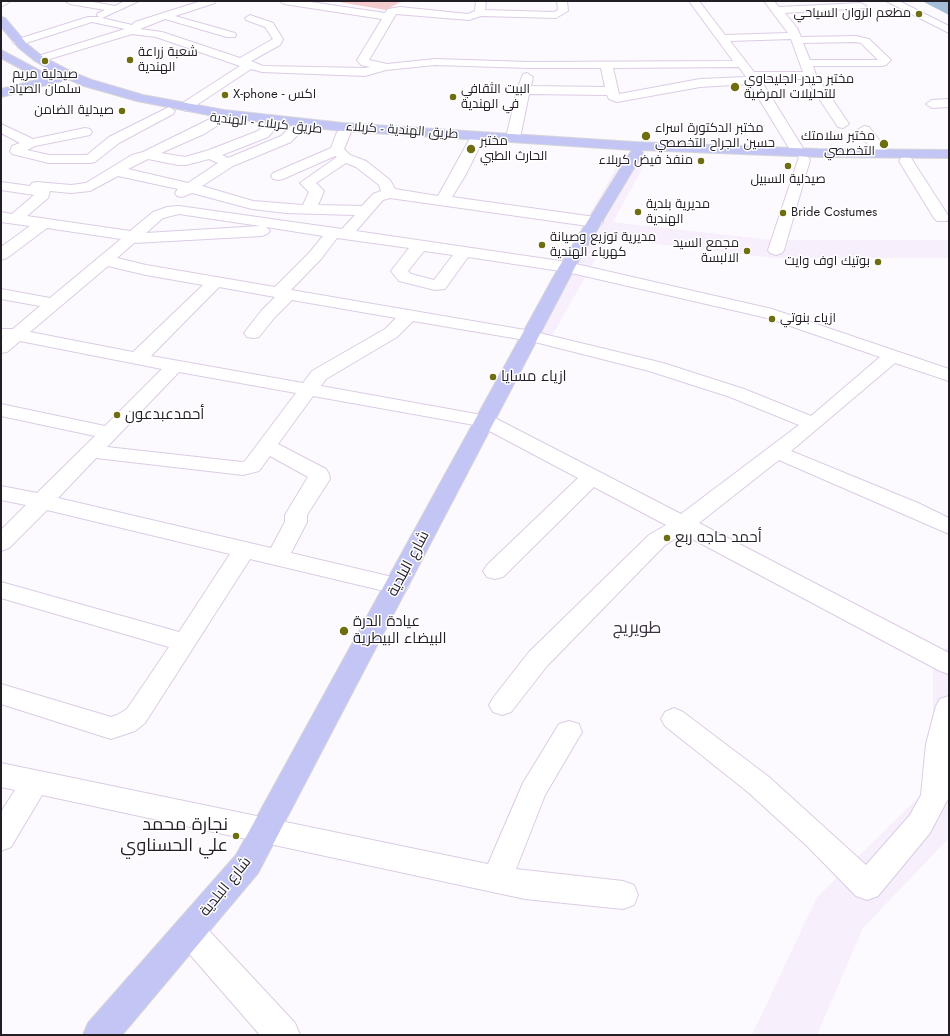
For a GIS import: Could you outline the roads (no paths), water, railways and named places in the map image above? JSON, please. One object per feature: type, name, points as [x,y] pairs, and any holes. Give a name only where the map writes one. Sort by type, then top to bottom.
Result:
[{"type":"main road","name":"طريق الهندية - كربلاء","points":[[1,20],[19,42],[39,59],[68,76],[98,87],[185,107],[268,120],[343,127],[801,156],[949,154]]},
{"type":"main road","name":"طريق كربلاء - الهندية","points":[[1,54],[51,80],[83,92],[169,111],[296,129],[636,152],[801,156],[949,162]]},
{"type":"main road","points":[[1,93],[68,76]]},
{"type":"main road","points":[[83,92],[90,88],[98,87]]},
{"type":"main road","name":"شارع البلدية","points":[[100,1035],[248,864],[567,267],[636,152]]},
{"type":"street","points":[[1,4],[6,1]]},
{"type":"street","points":[[70,1],[116,8]]},
{"type":"street","points":[[19,42],[92,19],[134,1]]},
{"type":"street","points":[[39,59],[132,30],[139,24],[211,1]]},
{"type":"street","points":[[284,1],[389,17]]},
{"type":"street","points":[[480,13],[481,1]]},
{"type":"street","points":[[387,67],[368,65],[363,60],[392,11],[400,10],[469,17],[480,13],[556,15],[563,11],[562,1]]},
{"type":"street","points":[[694,1],[753,78],[801,156],[776,250]]},
{"type":"street","points":[[891,1],[949,30]]},
{"type":"street","points":[[773,5],[861,6]]},
{"type":"street","points":[[773,5],[786,21],[796,38],[810,75],[843,124]]},
{"type":"street","points":[[165,16],[231,34]]},
{"type":"street","points":[[185,107],[245,63],[276,43],[278,39],[269,24],[250,18]]},
{"type":"street","points":[[92,19],[132,30],[158,34],[262,69],[365,72],[387,67],[435,62],[529,64],[743,64]]},
{"type":"street","points":[[786,21],[802,21]]},
{"type":"street","points":[[723,38],[856,39],[865,41],[885,60],[882,63],[806,63]]},
{"type":"street","points":[[513,138],[529,64]]},
{"type":"street","points":[[606,64],[613,96],[623,98],[686,85],[753,78],[810,75]]},
{"type":"street","points":[[678,64],[686,85]]},
{"type":"street","points":[[523,90],[611,91]]},
{"type":"street","points":[[932,104],[949,103]]},
{"type":"street","points":[[90,159],[114,140],[169,111]]},
{"type":"street","points":[[1,186],[71,189],[90,187],[142,157],[167,144],[199,131],[218,119]]},
{"type":"street","points":[[85,132],[31,143],[17,149],[17,151],[32,156],[62,159],[142,157],[186,161],[214,153],[263,134],[272,126]]},
{"type":"street","points":[[167,211],[161,208],[162,204],[192,188],[228,163],[286,139],[296,129]]},
{"type":"street","points":[[864,130],[884,154]]},
{"type":"street","points":[[1,138],[7,131],[31,143]]},
{"type":"street","points":[[309,208],[317,191],[307,183],[341,154],[344,132]]},
{"type":"street","points":[[442,200],[458,176],[475,142]]},
{"type":"street","points":[[214,153],[214,156],[228,163]]},
{"type":"street","points":[[278,176],[341,154],[361,164],[385,183],[389,193]]},
{"type":"street","points":[[35,188],[42,177],[62,159]]},
{"type":"street","points":[[906,161],[942,218]]},
{"type":"street","points":[[116,171],[192,188],[252,205],[286,209],[309,208],[366,211]]},
{"type":"street","points":[[8,218],[43,196],[43,192],[35,188]]},
{"type":"street","points":[[253,333],[315,256],[366,211],[378,197],[389,193],[595,222]]},
{"type":"street","points":[[1,348],[9,333],[54,304],[158,215],[167,211],[179,210],[567,267],[772,314],[949,375]]},
{"type":"street","points":[[8,218],[132,238],[261,232],[276,224]]},
{"type":"street","points":[[1,255],[44,223]]},
{"type":"street","points":[[419,246],[399,271],[405,278],[435,286],[439,285],[464,252]]},
{"type":"street","points":[[105,260],[146,270],[531,336],[663,369],[737,393],[813,424]]},
{"type":"street","points":[[138,358],[215,282]]},
{"type":"street","points":[[1,294],[54,304]]},
{"type":"street","points":[[91,450],[243,469],[252,466],[319,375],[391,333],[410,315]]},
{"type":"street","points":[[9,333],[174,366],[486,421],[647,504],[682,525],[949,664]]},
{"type":"street","points":[[502,705],[538,659],[657,540],[682,525],[813,424],[892,356]]},
{"type":"street","points":[[1,543],[40,501],[174,366]]},
{"type":"street","points":[[1,410],[109,433]]},
{"type":"street","points":[[266,446],[319,474],[319,479],[296,515],[296,522],[277,558]]},
{"type":"street","points":[[777,452],[910,508],[949,527]]},
{"type":"street","points":[[495,571],[593,476]]},
{"type":"street","points":[[1,493],[397,586]]},
{"type":"street","points":[[1,694],[111,728],[126,723],[136,716],[185,643],[243,551]]},
{"type":"street","points":[[1,590],[185,643]]},
{"type":"street","points":[[674,719],[759,785],[817,837],[867,886],[920,824],[935,797],[940,744],[949,706]]},
{"type":"street","points":[[497,879],[533,791],[569,732]]},
{"type":"street","points":[[1,775],[525,885],[623,895]]},
{"type":"street","points":[[1,838],[35,782]]},
{"type":"street","points":[[190,932],[282,1035]]},
{"type":"water","points":[[922,1],[949,1],[949,15]]},
{"type":"place","name":"مطعم الروان السياحي","points":[[919,14]]},
{"type":"place","name":"شعبة زراعة الهندية","points":[[130,60]]},
{"type":"place","name":"صيدلية مريم سلمان الصياد","points":[[45,61]]},
{"type":"place","name":"مختبر حيدر الجليحاوي للتحليلات المرضية","points":[[735,87]]},
{"type":"place","name":"X-phone - اكس","points":[[225,95]]},
{"type":"place","name":"البيت الثقافي في الهندية","points":[[453,97]]},
{"type":"place","name":"صيدلية الضامن","points":[[122,111]]},
{"type":"place","name":"مختبر الدكتورة اسراء حسين الجراح التخصصي","points":[[646,136]]},
{"type":"place","name":"مختبر سلامتك التخصصي","points":[[884,144]]},
{"type":"place","name":"مختبر الحارث الطبي","points":[[471,149]]},
{"type":"place","name":"منفذ فيض كربلاء","points":[[701,161]]},
{"type":"place","name":"صيدلية السبيل","points":[[788,166]]},
{"type":"place","name":"مديرية بلدية الهندية","points":[[638,212]]},
{"type":"place","name":"Bride Costumes","points":[[783,213]]},
{"type":"place","name":"مديرية توزيع وصيانة كهرباء الهندية","points":[[542,245]]},
{"type":"place","name":"مجمع السيد الالبسة","points":[[747,251]]},
{"type":"place","name":"بوتيك اوف وايت","points":[[878,262]]},
{"type":"place","name":"ازياء بنوتي","points":[[772,319]]},
{"type":"place","name":"ازياء مسايا","points":[[493,377]]},
{"type":"place","name":"أحمدعبدعون","points":[[117,415]]},
{"type":"place","name":"أحمد حاجه ربع","points":[[667,538]]},
{"type":"place","name":"عيادة الدرة البيضاء البيطرية","points":[[344,631]]},
{"type":"place","name":"نجارة محمد علي الحسناوي","points":[[236,836]]},
{"type":"district","name":"طويريج","points":[[637,629]]}]
